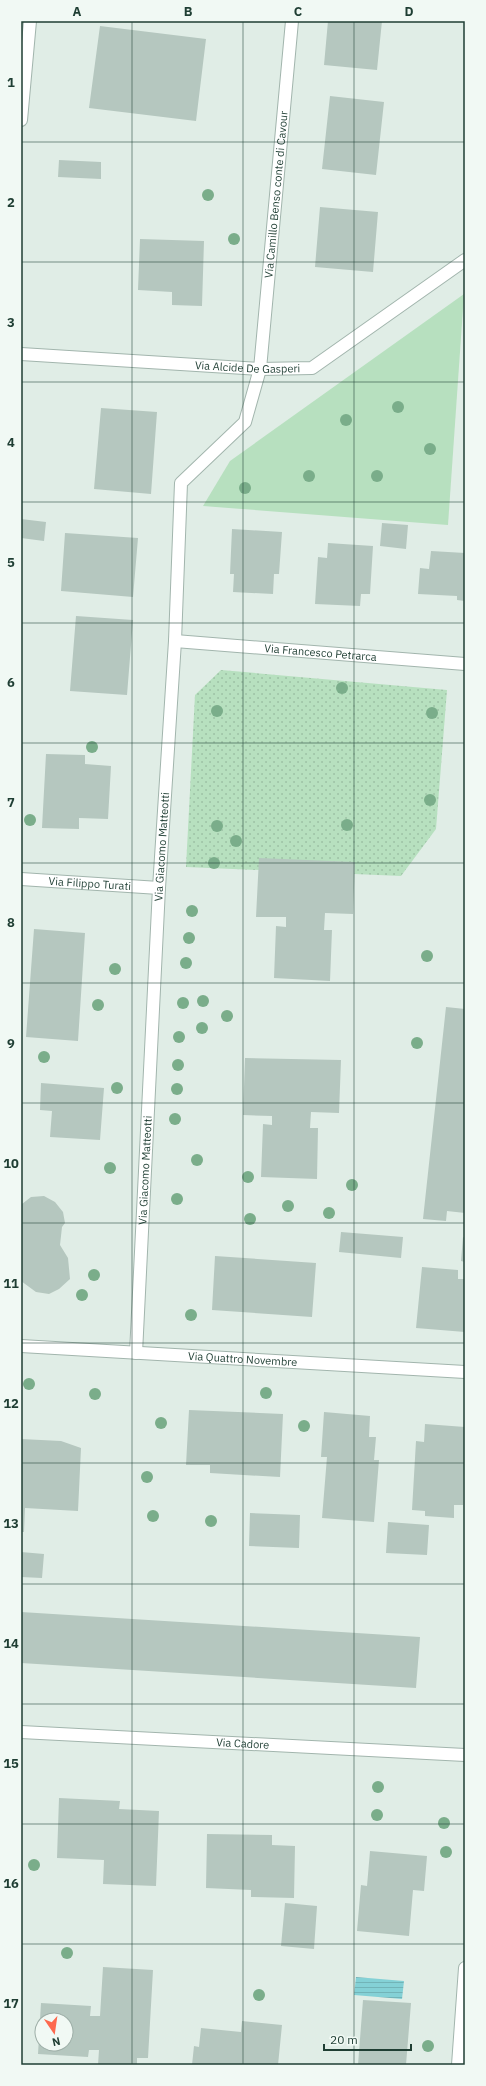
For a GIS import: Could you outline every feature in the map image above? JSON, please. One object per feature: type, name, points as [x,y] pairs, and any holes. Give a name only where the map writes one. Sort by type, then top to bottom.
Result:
[{"type":"street","points":[[21,120],[30,21]]},
{"type":"street","name":"Via Camillo Benso conte di Cavour","points":[[260,369],[292,21]]},
{"type":"street","name":"Via Alcide De Gasperi","points":[[21,354],[260,369],[312,368],[465,260]]},
{"type":"street","name":"Via Giacomo Matteotti","points":[[136,1353],[159,888],[175,641],[181,483],[245,422],[260,369]]},
{"type":"street","name":"Via Francesco Petrarca","points":[[175,641],[465,664]]},
{"type":"street","name":"Via Filippo Turati","points":[[21,880],[159,888]]},
{"type":"street","name":"Via Quattro Novembre","points":[[21,1346],[465,1372]]},
{"type":"street","name":"Via Cadore","points":[[21,1732],[465,1755]]},
{"type":"street","points":[[458,2065],[465,1968]]},
{"type":"green space","points":[[464,294],[448,525],[203,506],[230,461]]},
{"type":"green space","points":[[221,670],[447,690],[436,829],[401,876],[186,867],[195,695]]},
{"type":"water","points":[[356,1977],[404,1981],[402,1999],[354,1995]]},
{"type":"building","points":[[328,21],[382,21],[377,70],[324,65]]},
{"type":"building","points":[[100,26],[206,39],[196,121],[89,108]]},
{"type":"building","points":[[330,96],[384,102],[376,175],[322,169]]},
{"type":"building","points":[[59,160],[101,162],[101,179],[58,177]]},
{"type":"building","points":[[320,207],[378,212],[373,272],[315,267]]},
{"type":"building","points":[[140,239],[204,241],[202,306],[172,305],[172,292],[138,290]]},
{"type":"building","points":[[101,408],[157,412],[151,494],[94,489]]},
{"type":"building","points":[[21,519],[46,522],[44,541],[21,538]]},
{"type":"building","points":[[382,523],[408,525],[406,549],[380,546]]},
{"type":"building","points":[[232,529],[282,532],[279,574],[274,574],[273,594],[233,592],[234,574],[230,574]]},
{"type":"building","points":[[65,533],[138,538],[133,597],[61,591]]},
{"type":"building","points":[[328,543],[373,546],[370,594],[361,594],[360,606],[315,604],[318,557],[327,558]]},
{"type":"building","points":[[431,551],[465,553],[465,601],[457,600],[457,596],[418,594],[420,568],[429,569]]},
{"type":"building","points":[[76,616],[133,620],[127,695],[70,691]]},
{"type":"building","points":[[46,754],[85,755],[85,764],[111,766],[108,819],[79,818],[79,829],[42,828]]},
{"type":"building","points":[[259,858],[355,862],[353,914],[325,913],[324,930],[332,930],[330,981],[274,978],[276,926],[286,927],[286,917],[256,917]]},
{"type":"building","points":[[34,929],[85,933],[78,1041],[26,1037]]},
{"type":"building","points":[[446,1007],[465,1009],[465,1213],[447,1211],[446,1221],[423,1219]]},
{"type":"building","points":[[245,1058],[341,1060],[339,1113],[311,1112],[310,1128],[318,1128],[317,1179],[261,1177],[263,1124],[272,1125],[272,1116],[243,1115]]},
{"type":"building","points":[[41,1083],[104,1088],[100,1140],[50,1137],[52,1111],[40,1110]]},
{"type":"building","points":[[44,1196],[55,1202],[63,1212],[65,1223],[62,1227],[60,1245],[68,1258],[70,1279],[59,1289],[49,1294],[36,1292],[21,1281],[21,1202],[22,1204],[31,1197]]},
{"type":"building","points":[[341,1232],[403,1237],[401,1258],[339,1252]]},
{"type":"building","points":[[463,1237],[465,1238],[465,1262],[461,1261]]},
{"type":"building","points":[[215,1256],[316,1263],[312,1317],[212,1310]]},
{"type":"building","points":[[422,1267],[458,1270],[458,1279],[465,1279],[465,1332],[416,1328]]},
{"type":"building","points":[[189,1410],[283,1414],[280,1477],[210,1473],[210,1465],[186,1465]]},
{"type":"building","points":[[324,1412],[370,1416],[369,1437],[376,1437],[374,1460],[379,1460],[374,1522],[322,1518],[327,1457],[321,1457]]},
{"type":"building","points":[[425,1424],[465,1427],[463,1505],[454,1505],[454,1518],[425,1516],[425,1511],[412,1510],[416,1441],[424,1442]]},
{"type":"building","points":[[21,1439],[61,1441],[81,1448],[78,1511],[25,1508],[24,1532],[21,1532]]},
{"type":"building","points":[[250,1513],[300,1515],[299,1548],[249,1546]]},
{"type":"building","points":[[388,1522],[429,1525],[427,1555],[386,1553]]},
{"type":"building","points":[[21,1552],[44,1554],[42,1578],[21,1577]]},
{"type":"building","points":[[21,1612],[420,1637],[416,1688],[21,1663]]},
{"type":"building","points":[[59,1798],[120,1801],[119,1809],[159,1811],[156,1886],[103,1884],[104,1860],[57,1858]]},
{"type":"building","points":[[207,1834],[272,1835],[272,1845],[295,1846],[294,1898],[251,1897],[251,1890],[206,1888]]},
{"type":"building","points":[[370,1851],[427,1856],[424,1891],[413,1890],[409,1936],[357,1931],[361,1885],[367,1886]]},
{"type":"building","points":[[285,1903],[317,1906],[314,1949],[281,1946]]},
{"type":"building","points":[[103,1967],[153,1970],[148,2058],[137,2058],[137,2065],[98,2065],[99,2050],[89,2050],[88,2057],[38,2054],[38,2052],[74,2052],[74,2012],[40,2012],[41,2003],[91,2006],[90,2016],[100,2016]]},
{"type":"building","points":[[363,2000],[411,2003],[406,2065],[358,2065]]},
{"type":"building","points":[[242,2021],[282,2025],[278,2065],[192,2065],[194,2046],[199,2047],[201,2028],[241,2032]]}]
